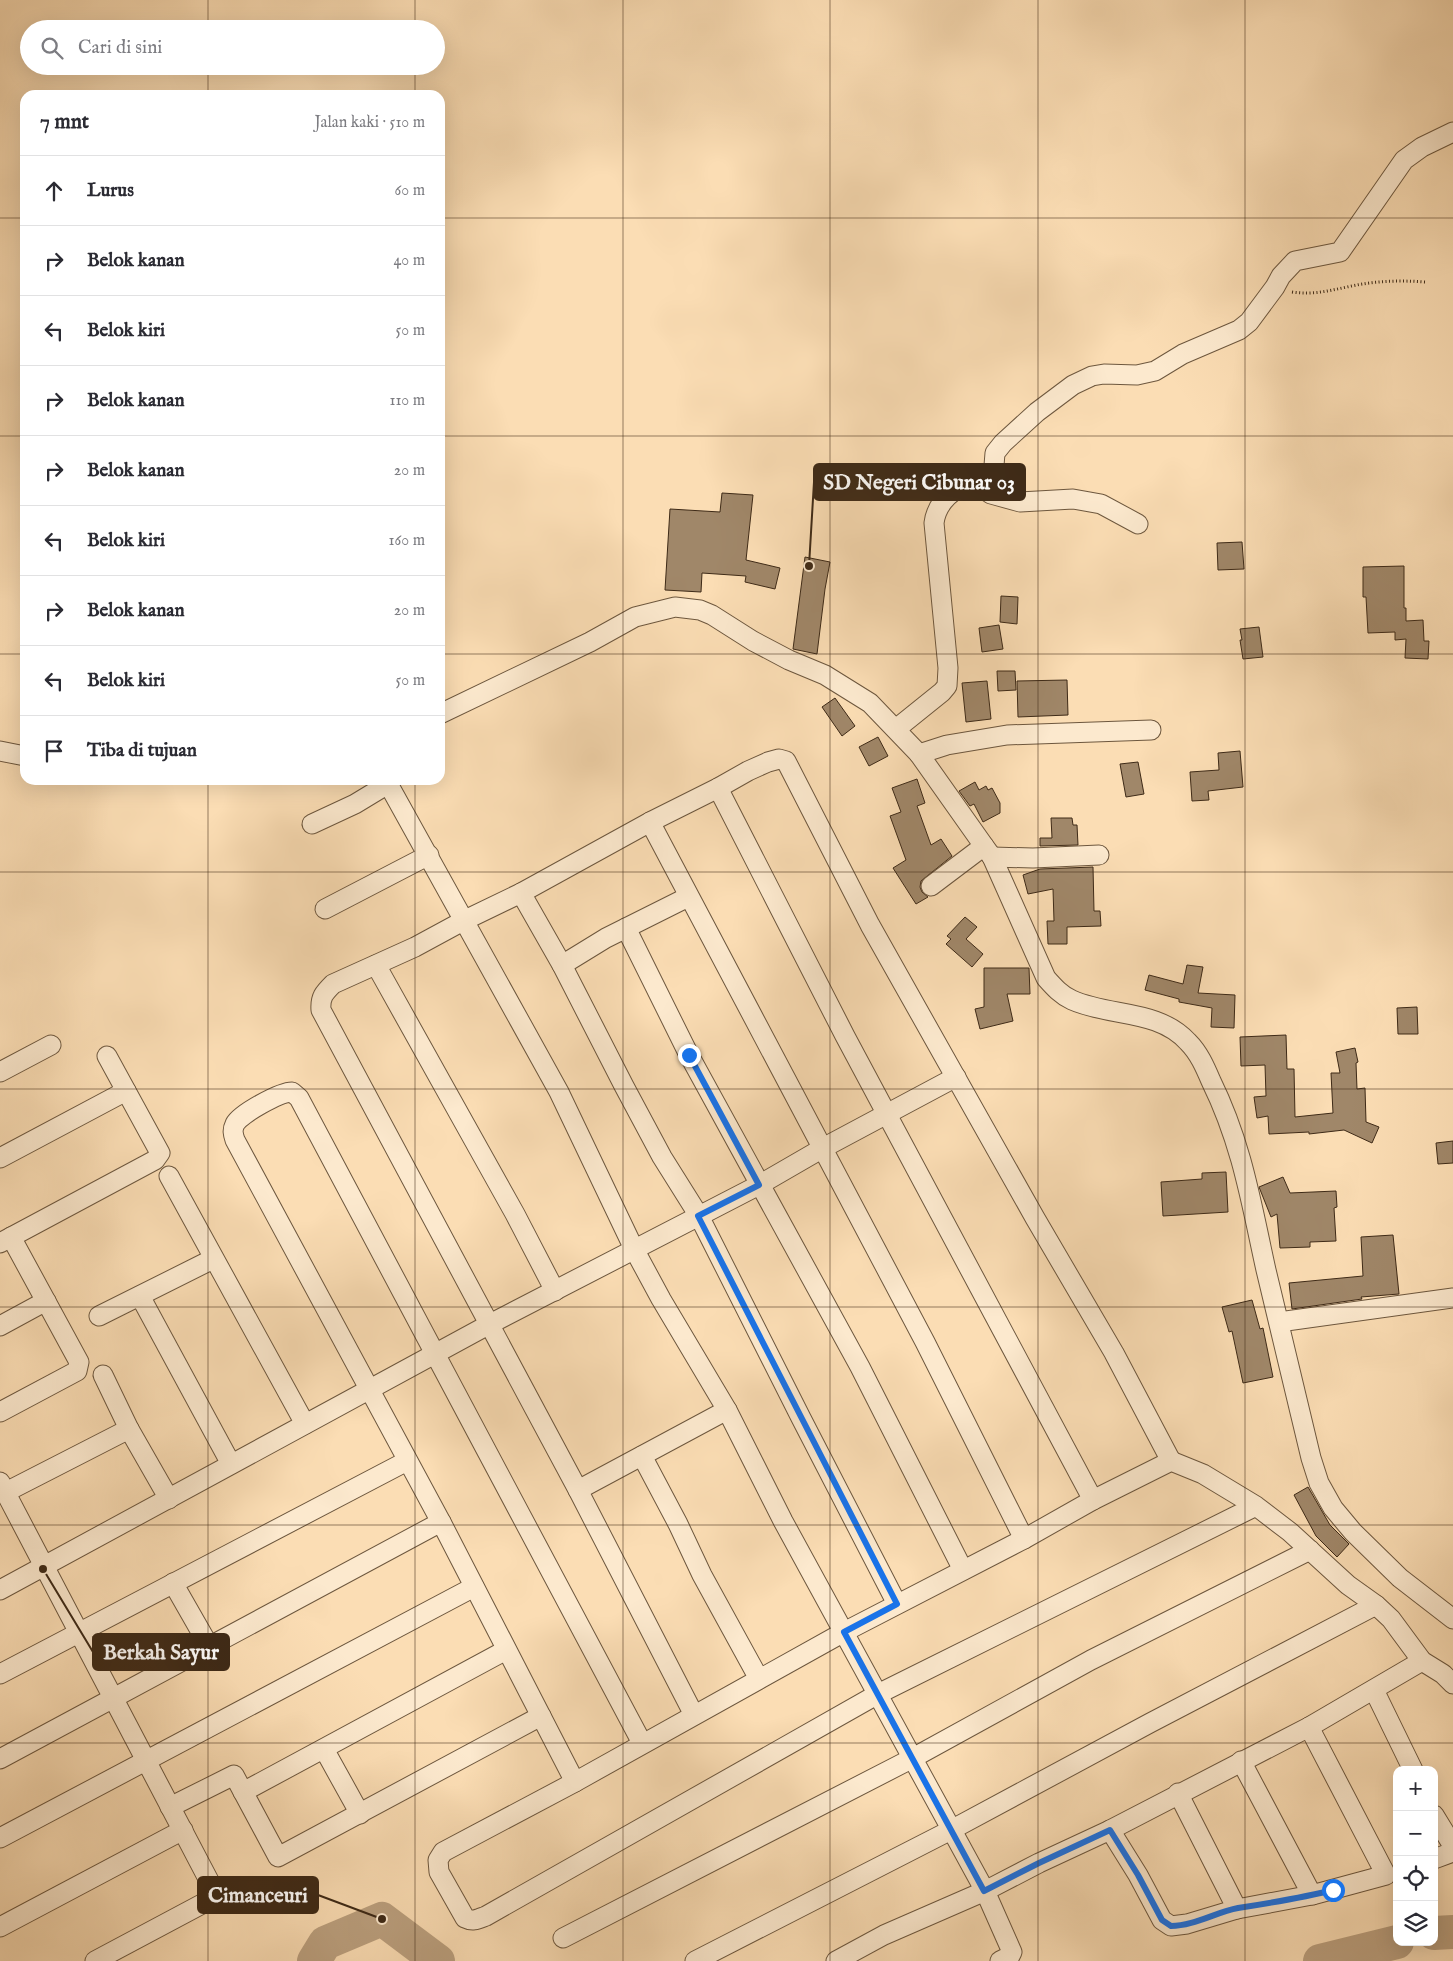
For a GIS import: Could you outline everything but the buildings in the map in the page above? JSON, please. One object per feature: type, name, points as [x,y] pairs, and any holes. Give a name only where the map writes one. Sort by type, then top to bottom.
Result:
[{"type":"street","points":[[896,729],[947,686],[948,668],[934,523],[935,512],[943,501],[962,487],[993,478],[995,453],[1003,443],[1037,412],[1073,385],[1092,376],[1104,374],[1137,375],[1156,371],[1183,354],[1239,330],[1249,322],[1275,287],[1280,276],[1295,261],[1340,252],[1404,160],[1422,147],[1453,132]]},
{"type":"street","points":[[976,484],[991,494],[1020,502],[1073,499],[1101,504],[1138,524]]},
{"type":"street","points":[[445,712],[590,642],[635,617],[675,607],[700,610],[712,615],[753,641],[789,660],[825,675],[870,703],[919,754],[988,852],[1046,978],[1059,992],[1072,1000],[1156,1020],[1174,1030],[1188,1041],[1198,1054],[1217,1093],[1238,1146],[1248,1183],[1278,1322],[1311,1458],[1319,1483],[1333,1508],[1353,1532],[1400,1578],[1453,1618]]},
{"type":"street","points":[[919,754],[947,745],[1007,735],[1151,730]]},
{"type":"street","points":[[0,751],[20,755]]},
{"type":"street","points":[[694,1715],[578,1490],[321,1010],[320,999],[333,984],[376,965],[522,892],[650,822],[779,758],[786,761],[870,925],[1035,1218],[1114,1353],[1171,1461],[1203,1474],[1256,1506],[1310,1550],[1348,1585],[1376,1605],[1390,1619],[1422,1661],[1443,1674],[1453,1684]]},
{"type":"street","points":[[312,824],[355,804],[383,785]]},
{"type":"street","points":[[389,785],[559,1092],[634,1249],[727,1410],[783,1521],[984,1891],[1012,1952],[1010,1956],[1000,1961]]},
{"type":"street","points":[[718,788],[887,1114],[1093,1500]]},
{"type":"street","points":[[650,822],[688,897],[926,1342],[1024,1539]]},
{"type":"street","points":[[931,886],[988,852],[1033,858],[1099,855]]},
{"type":"street","points":[[325,909],[429,855]]},
{"type":"street","points":[[522,892],[662,1157],[698,1216],[897,1604]]},
{"type":"street","points":[[562,965],[626,928],[688,897]]},
{"type":"street","points":[[626,928],[689,1055],[860,1367],[963,1570]]},
{"type":"street","points":[[376,965],[467,1126],[555,1291]]},
{"type":"street","points":[[0,1072],[51,1045]]},
{"type":"street","points":[[0,1412],[76,1371],[79,1362],[46,1301],[6,1240],[155,1160],[160,1153],[107,1056]]},
{"type":"street","points":[[0,1590],[488,1325],[759,1185],[823,1148],[956,1077]]},
{"type":"street","points":[[0,1158],[126,1090]]},
{"type":"street","points":[[575,1782],[441,1522],[235,1140],[233,1127],[239,1118],[283,1093],[292,1092],[299,1098],[642,1743]]},
{"type":"street","points":[[169,1176],[305,1424]]},
{"type":"street","points":[[99,1316],[213,1259]]},
{"type":"street","points":[[140,1296],[231,1464]]},
{"type":"street","points":[[1278,1322],[1453,1298]]},
{"type":"street","points":[[0,1326],[46,1301]]},
{"type":"street","points":[[103,1375],[129,1429],[169,1499]]},
{"type":"street","points":[[578,1490],[727,1410]]},
{"type":"street","points":[[94,1961],[217,1896],[44,1566],[4,1495],[129,1429]]},
{"type":"street","points":[[642,1456],[678,1524],[702,1575],[759,1679]]},
{"type":"street","points":[[0,1674],[407,1461]]},
{"type":"street","points":[[1171,1461],[1093,1500],[1024,1539],[844,1632],[575,1782],[443,1852],[439,1856],[439,1872],[465,1918],[470,1920],[486,1916],[878,1694],[1256,1506]]},
{"type":"street","points":[[0,1758],[441,1522]]},
{"type":"street","points":[[563,1938],[912,1759],[1091,1660],[1310,1550]]},
{"type":"street","points":[[173,1584],[209,1646]]},
{"type":"street","points":[[0,1838],[474,1588]]},
{"type":"street","points":[[695,1961],[951,1830],[1376,1605]]},
{"type":"street","points":[[243,1792],[506,1650]]},
{"type":"street","points":[[836,1961],[884,1935],[984,1891],[1110,1830],[1178,1793],[1309,1727],[1422,1661]]},
{"type":"street","points":[[1374,1690],[1411,1766]]},
{"type":"street","points":[[170,1807],[234,1775],[278,1857],[541,1716]]},
{"type":"street","points":[[1110,1830],[1138,1875],[1162,1920],[1167,1924],[1180,1925],[1237,1908],[1312,1895],[1391,1874],[1309,1727]]},
{"type":"street","points":[[324,1749],[360,1814]]},
{"type":"street","points":[[1241,1761],[1312,1895]]},
{"type":"street","points":[[1178,1793],[1237,1908]]},
{"type":"street","points":[[1438,1821],[1453,1846]]},
{"type":"street","points":[[0,1927],[183,1830]]},
{"type":"street","points":[[1438,1858],[1453,1852]]},
{"type":"path","points":[[1275,287],[1294,292],[1317,294],[1347,286],[1398,280],[1425,282]]},
{"type":"waterway","points":[[314,1961],[325,1943],[382,1919],[438,1961]]},
{"type":"waterway","points":[[1438,1933],[1453,1932]]},
{"type":"waterway","points":[[1320,1961],[1393,1943]]},
{"type":"place","name":"SD Negeri Cibunar 03","points":[[809,566]]},
{"type":"place","name":"Berkah Sayur","points":[[43,1569]]},
{"type":"place","name":"Cimanceuri","points":[[382,1919]]},
{"type":"route","points":[[689,1055],[759,1185],[698,1216],[897,1604],[844,1632],[984,1891],[1110,1830],[1138,1875],[1162,1920],[1171,1926],[1187,1924],[1237,1908],[1256,1906],[1333,1890]]}]
